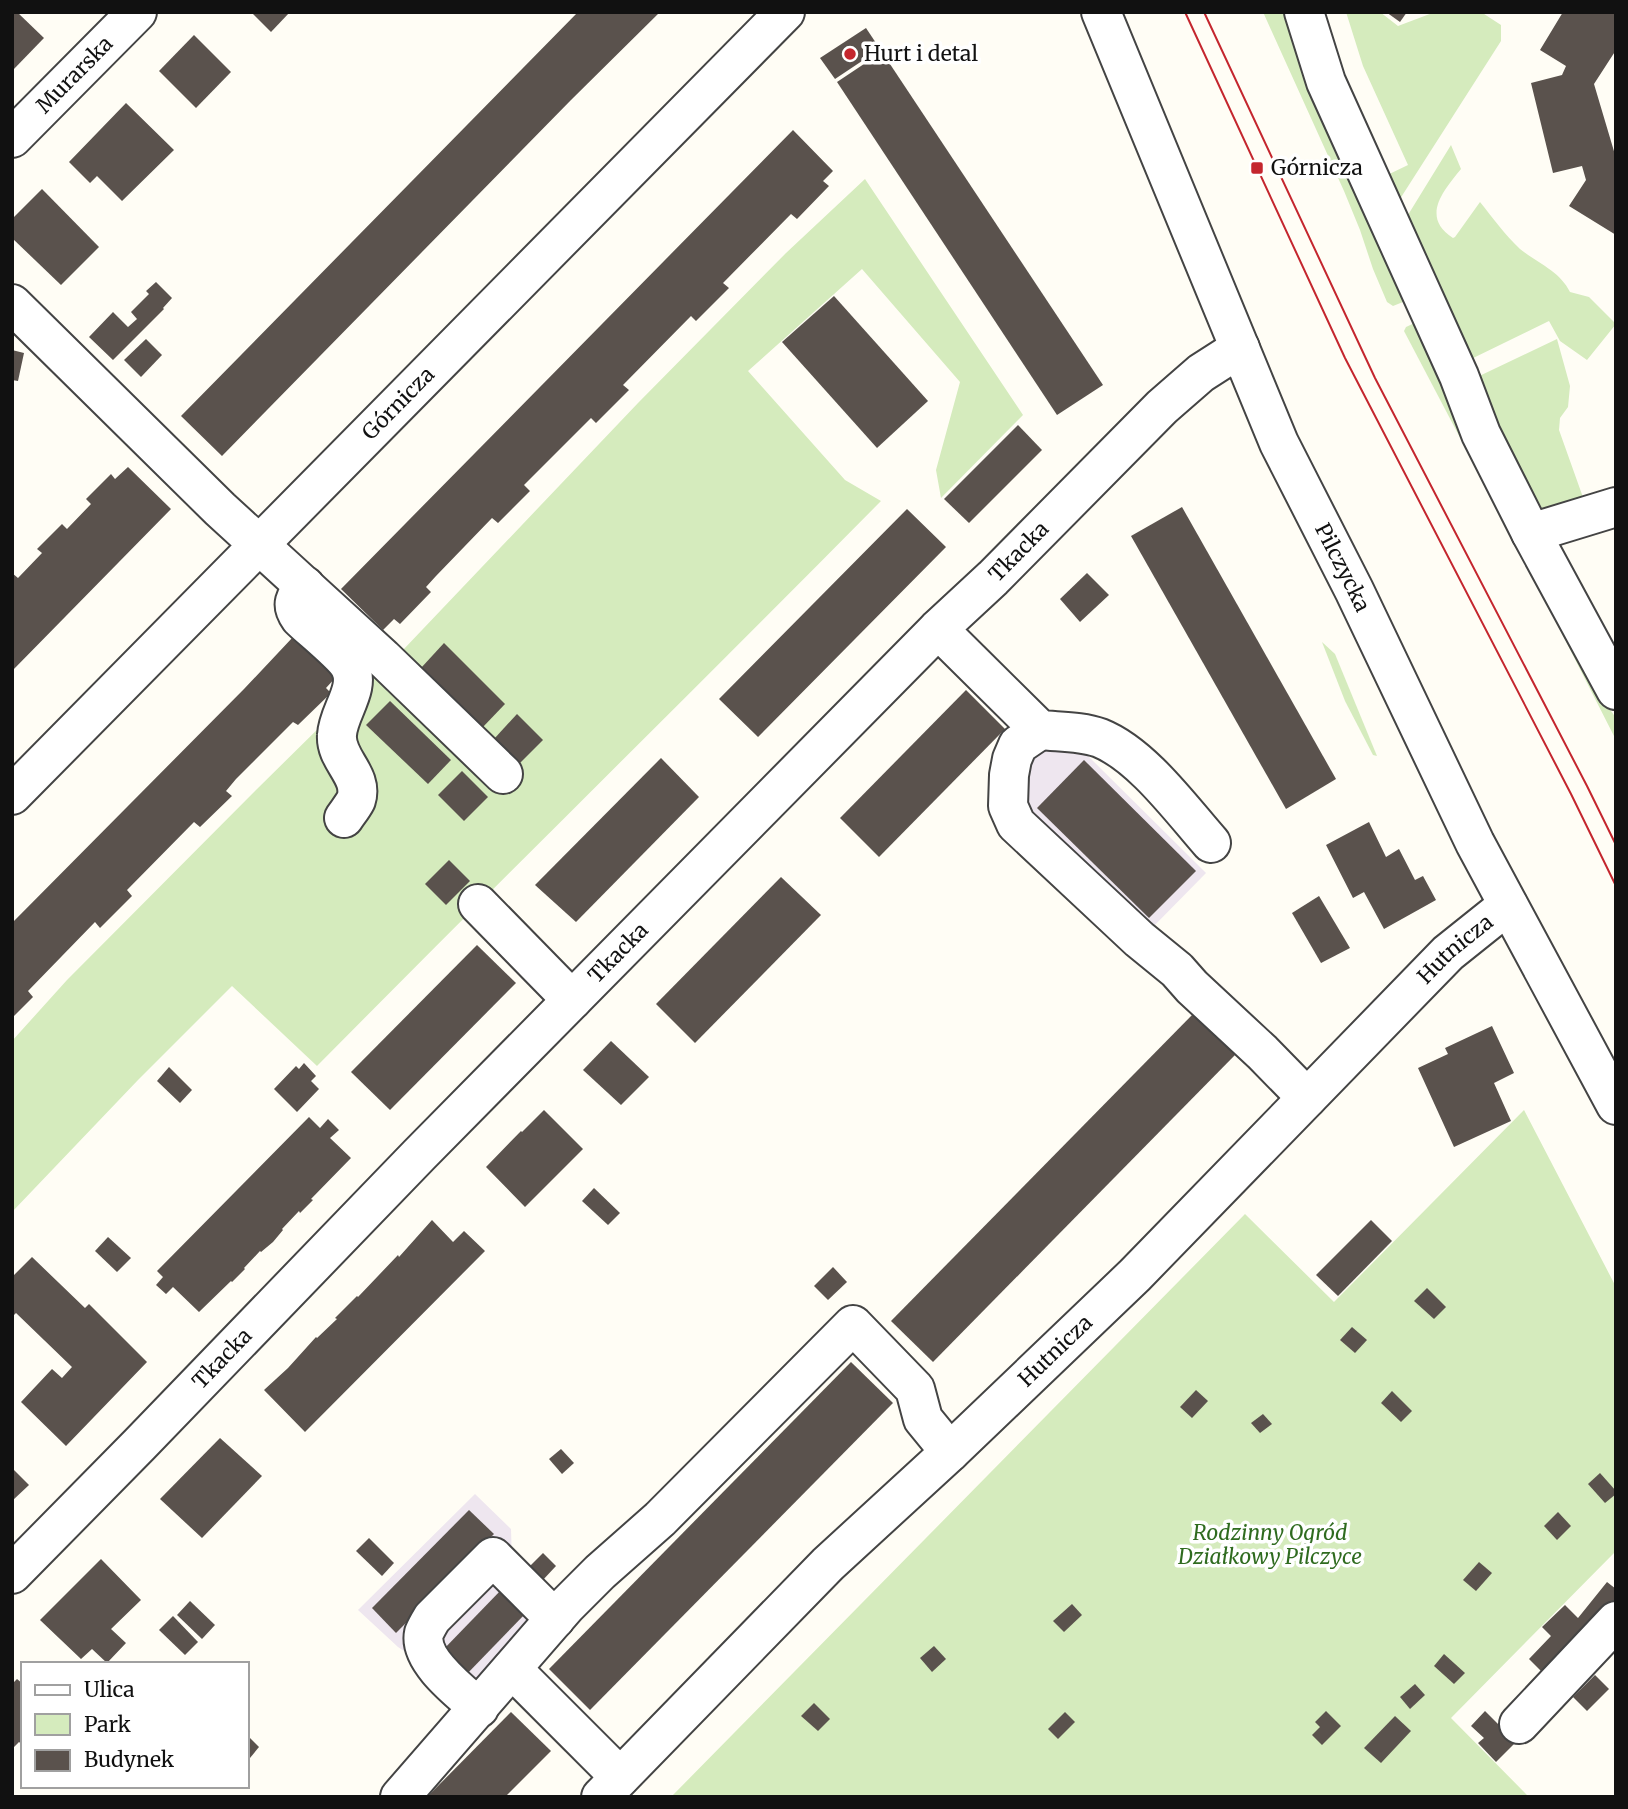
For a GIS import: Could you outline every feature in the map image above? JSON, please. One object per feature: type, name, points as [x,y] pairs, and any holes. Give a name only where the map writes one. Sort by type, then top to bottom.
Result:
[{"type":"street","name":"Murarska","points":[[12,138],[137,12]]},
{"type":"street","name":"Górnicza","points":[[12,795],[785,12]]},
{"type":"street","name":"Pilczycka","points":[[1101,12],[1279,443],[1354,590],[1475,843],[1616,1105]]},
{"type":"street","points":[[1304,12],[1326,82],[1459,376],[1481,434],[1616,690]]},
{"type":"street","points":[[12,304],[220,509],[383,658],[503,774]]},
{"type":"street","name":"Tkacka","points":[[12,1574],[938,629],[993,578],[1162,407],[1201,373],[1240,348]]},
{"type":"street","points":[[1531,533],[1616,507]]},
{"type":"street","points":[[304,586],[295,597],[294,610],[349,665],[354,677],[337,734],[338,753],[352,773],[358,789],[355,802],[344,818]]},
{"type":"street","points":[[938,629],[1040,730]]},
{"type":"street","points":[[1211,844],[1153,778],[1127,753],[1099,738],[1040,730],[1018,745],[1009,775],[1008,806],[1016,824],[1139,939],[1177,970],[1307,1098]]},
{"type":"street","points":[[478,904],[572,1000]]},
{"type":"street","name":"Hutnicza","points":[[611,1787],[828,1564],[1135,1275],[1448,953],[1508,905]]},
{"type":"street","points":[[400,1797],[555,1619],[600,1572],[660,1519],[853,1325],[915,1389],[923,1419],[950,1452]]},
{"type":"street","points":[[479,1708],[438,1670],[430,1658],[424,1637],[432,1618],[493,1558],[555,1619]]},
{"type":"street","points":[[1519,1724],[1616,1621]]},
{"type":"street","points":[[512,1669],[611,1787]]},
{"type":"shaded area","points":[[1040,748],[1084,752],[1206,873],[1148,932],[1022,809],[1031,756]]},
{"type":"shaded area","points":[[475,1494],[511,1529],[512,1562],[555,1602],[470,1696],[398,1647],[358,1610]]},
{"type":"green space","points":[[1263,12],[1287,12],[1408,300],[1393,306],[1387,302],[1344,191]]},
{"type":"green space","points":[[1346,12],[1380,12],[1398,26],[1435,12],[1481,12],[1501,25],[1501,41],[1398,202],[1381,178],[1408,165],[1363,66]]},
{"type":"green space","points":[[1451,145],[1461,169],[1438,204],[1438,221],[1443,230],[1455,237],[1480,202],[1520,249],[1560,278],[1570,292],[1589,297],[1616,324],[1587,360],[1560,341],[1549,321],[1465,362],[1403,223]]},
{"type":"green space","points":[[865,179],[1023,415],[941,498],[936,470],[960,382],[862,269],[748,371],[845,480],[881,501],[317,1066],[232,986],[12,1212],[12,1041],[67,980],[256,790],[403,650],[638,403],[786,253]]},
{"type":"green space","points":[[1419,321],[1508,529],[1404,331],[1406,327]]},
{"type":"green space","points":[[1557,339],[1570,386],[1568,407],[1560,418],[1559,430],[1585,503],[1551,512],[1537,510],[1473,379]]},
{"type":"green space","points":[[1523,557],[1616,718],[1616,740]]},
{"type":"green space","points":[[1322,642],[1335,654],[1377,756],[1373,755],[1345,701]]},
{"type":"green space","name":"Rodzinny Ogród Działkowy Pilczyce","points":[[1524,1110],[1616,1287],[1616,1551],[1451,1718],[1529,1797],[671,1797],[1245,1214],[1334,1302]]},
{"type":"building","points":[[12,12],[17,12],[44,38],[12,71]]},
{"type":"building","points":[[251,12],[290,12],[271,32]]},
{"type":"building","points":[[578,12],[660,12],[222,456],[181,416]]},
{"type":"building","points":[[1386,12],[1407,12],[1400,22]]},
{"type":"building","points":[[1563,12],[1616,12],[1616,50],[1594,84],[1616,158],[1616,235],[1569,206],[1586,180],[1582,166],[1553,173],[1531,83],[1562,75],[1566,66],[1540,50]]},
{"type":"building","name":"Hurt i detal","points":[[866,28],[880,49],[835,79],[820,58]]},
{"type":"building","points":[[194,35],[231,72],[196,108],[159,71]]},
{"type":"building","points":[[882,52],[1103,385],[1057,415],[837,82]]},
{"type":"building","points":[[126,103],[174,150],[122,201],[97,176],[90,183],[69,162]]},
{"type":"building","points":[[793,130],[833,171],[823,181],[829,186],[797,219],[791,214],[723,283],[729,288],[696,321],[691,316],[623,385],[629,390],[596,423],[591,418],[524,485],[530,491],[498,523],[492,518],[426,587],[431,592],[400,624],[394,619],[383,630],[341,589]]},
{"type":"building","points":[[42,189],[99,247],[61,285],[12,238],[12,219]]},
{"type":"building","points":[[156,282],[172,298],[113,360],[89,337],[113,312],[128,327],[137,319],[131,312],[149,294],[146,291]]},
{"type":"building","points":[[834,296],[928,401],[877,448],[782,342]]},
{"type":"building","points":[[146,339],[162,355],[141,377],[124,360]]},
{"type":"building","points":[[12,350],[24,353],[18,381],[12,380]]},
{"type":"building","points":[[1018,425],[1042,450],[969,523],[944,499]]},
{"type":"building","points":[[128,467],[171,509],[12,671],[12,573],[18,578],[42,553],[37,549],[62,524],[67,529],[91,504],[86,499],[111,474],[115,479]]},
{"type":"building","points":[[1182,507],[1336,779],[1286,809],[1131,536]]},
{"type":"building","points":[[907,509],[946,547],[758,737],[719,699]]},
{"type":"building","points":[[1087,573],[1109,595],[1080,622],[1060,599]]},
{"type":"building","points":[[293,637],[336,677],[326,688],[331,693],[298,725],[293,722],[236,779],[226,791],[232,796],[200,827],[194,822],[127,890],[132,896],[100,928],[95,922],[28,991],[33,997],[12,1018],[12,923]]},
{"type":"building","points":[[444,643],[505,704],[482,728],[421,668]]},
{"type":"building","points":[[966,690],[1005,729],[879,857],[840,818]]},
{"type":"building","points":[[390,701],[451,760],[428,784],[366,725]]},
{"type":"building","points":[[517,714],[543,740],[519,764],[494,739]]},
{"type":"building","points":[[661,758],[699,797],[576,922],[535,885]]},
{"type":"building","points":[[1084,760],[1196,871],[1149,918],[1037,808]]},
{"type":"building","points":[[462,771],[488,797],[464,821],[438,795]]},
{"type":"building","points":[[1369,822],[1386,857],[1399,849],[1415,880],[1423,876],[1436,900],[1384,929],[1364,892],[1353,898],[1326,845]]},
{"type":"building","points":[[449,860],[470,881],[446,905],[425,884]]},
{"type":"building","points":[[781,877],[821,915],[695,1043],[656,1004]]},
{"type":"building","points":[[1319,896],[1350,948],[1321,963],[1292,913]]},
{"type":"building","points":[[477,945],[516,983],[390,1110],[351,1072]]},
{"type":"building","points":[[1194,1013],[1235,1055],[933,1362],[891,1321]]},
{"type":"building","points":[[1492,1026],[1514,1073],[1494,1083],[1511,1121],[1454,1147],[1418,1068],[1448,1054],[1445,1048]]},
{"type":"building","points":[[611,1041],[649,1077],[621,1105],[583,1070]]},
{"type":"building","points":[[304,1063],[316,1076],[311,1081],[319,1089],[297,1112],[274,1089],[296,1066],[299,1069]]},
{"type":"building","points":[[169,1067],[192,1090],[180,1103],[157,1081]]},
{"type":"building","points":[[544,1110],[583,1149],[525,1207],[486,1167]]},
{"type":"building","points":[[309,1117],[320,1128],[328,1119],[339,1130],[330,1138],[351,1158],[282,1229],[273,1242],[260,1251],[232,1282],[199,1312],[173,1287],[166,1294],[156,1285],[163,1277],[157,1271]]},
{"type":"building","points":[[594,1188],[620,1213],[608,1225],[582,1201]]},
{"type":"building","points":[[432,1220],[453,1242],[464,1231],[485,1251],[305,1432],[264,1390],[398,1255],[399,1257]]},
{"type":"building","points":[[1371,1220],[1392,1241],[1338,1296],[1316,1275]]},
{"type":"building","points":[[108,1237],[131,1258],[117,1272],[95,1251]]},
{"type":"building","points":[[32,1257],[85,1308],[89,1304],[147,1362],[66,1446],[21,1402],[52,1369],[62,1378],[72,1367],[16,1313],[12,1317],[12,1277]]},
{"type":"building","points":[[833,1267],[847,1282],[828,1300],[814,1286]]},
{"type":"building","points":[[1427,1288],[1446,1307],[1434,1319],[1414,1301]]},
{"type":"building","points":[[1352,1327],[1367,1340],[1355,1353],[1340,1340]]},
{"type":"building","points":[[851,1362],[893,1403],[590,1710],[549,1669]]},
{"type":"building","points":[[1196,1390],[1208,1401],[1192,1418],[1180,1407]]},
{"type":"building","points":[[1392,1391],[1412,1411],[1401,1422],[1381,1403]]},
{"type":"building","points":[[1263,1414],[1272,1424],[1260,1433],[1251,1423]]},
{"type":"building","points":[[220,1438],[262,1476],[202,1538],[160,1499]]},
{"type":"building","points":[[561,1449],[574,1463],[562,1474],[549,1459]]},
{"type":"building","points":[[12,1468],[29,1485],[12,1501]]},
{"type":"building","points":[[1600,1473],[1616,1491],[1605,1503],[1588,1484]]},
{"type":"building","points":[[469,1510],[494,1534],[396,1633],[372,1608]]},
{"type":"building","points":[[1558,1512],[1571,1526],[1557,1540],[1544,1526]]},
{"type":"building","points":[[369,1538],[394,1563],[382,1576],[356,1551]]},
{"type":"building","points":[[543,1553],[556,1566],[541,1582],[527,1569]]},
{"type":"building","points":[[101,1559],[141,1600],[111,1629],[126,1643],[108,1662],[92,1649],[81,1659],[40,1620]]},
{"type":"building","points":[[1479,1562],[1492,1573],[1476,1591],[1463,1580]]},
{"type":"building","points":[[1607,1582],[1616,1589],[1616,1600],[1584,1639],[1547,1677],[1529,1659],[1551,1636],[1542,1627],[1565,1605],[1578,1618]]},
{"type":"building","points":[[502,1589],[526,1613],[464,1677],[440,1653]]},
{"type":"building","points":[[190,1601],[215,1625],[202,1639],[177,1615]]},
{"type":"building","points":[[1072,1604],[1082,1615],[1064,1632],[1053,1621]]},
{"type":"building","points":[[173,1616],[198,1642],[185,1655],[159,1630]]},
{"type":"building","points":[[934,1646],[946,1659],[932,1672],[920,1658]]},
{"type":"building","points":[[1444,1654],[1465,1673],[1454,1684],[1434,1666]]},
{"type":"building","points":[[1595,1675],[1609,1689],[1587,1711],[1573,1697]]},
{"type":"building","points":[[17,1679],[21,1682],[21,1744],[19,1742],[12,1749],[12,1684]]},
{"type":"building","points":[[1415,1684],[1425,1695],[1410,1709],[1400,1697]]},
{"type":"building","points":[[814,1703],[830,1719],[818,1731],[801,1716]]},
{"type":"building","points":[[1326,1711],[1341,1726],[1322,1745],[1312,1735],[1320,1727],[1315,1722]]},
{"type":"building","points":[[1485,1711],[1516,1742],[1496,1762],[1478,1743],[1484,1738],[1471,1726]]},
{"type":"building","points":[[511,1712],[551,1751],[505,1797],[427,1797]]},
{"type":"building","points":[[1065,1712],[1075,1722],[1058,1739],[1048,1729]]},
{"type":"building","points":[[1395,1716],[1411,1731],[1381,1763],[1364,1748]]},
{"type":"building","points":[[248,1738],[259,1747],[250,1758],[248,1756]]},
{"type":"tram line","points":[[1185,12],[1345,358],[1616,886]]},
{"type":"tram line","points":[[1204,12],[1375,378],[1616,845]]},
{"type":"place","name":"Hurt i detal","points":[[850,54]]},
{"type":"place","name":"Górnicza","points":[[1257,168]]}]
